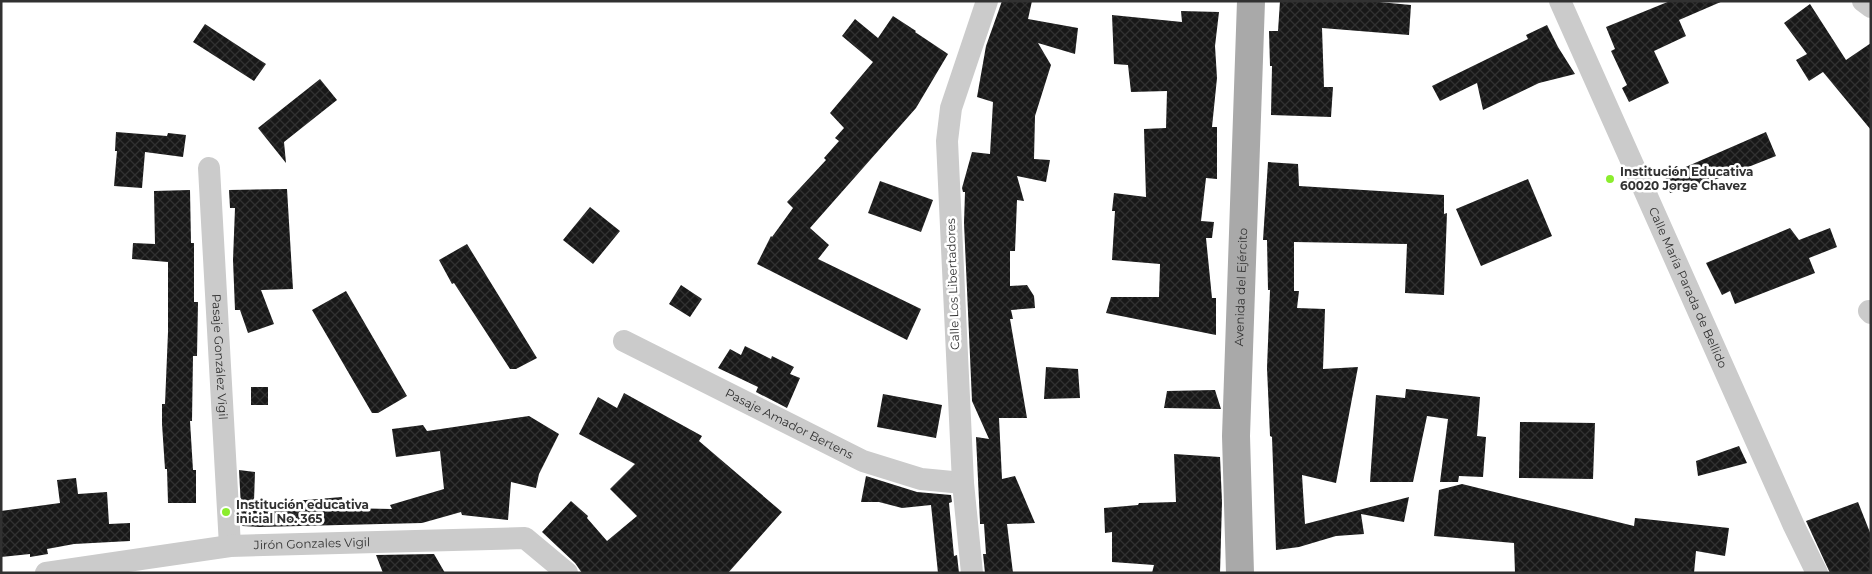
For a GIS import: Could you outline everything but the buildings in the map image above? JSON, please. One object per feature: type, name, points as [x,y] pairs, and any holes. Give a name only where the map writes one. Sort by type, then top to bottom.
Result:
[{"type":"main road","name":"Avenida del Ejército","points":[[1240,573],[1236,436],[1251,1]]},
{"type":"street","name":"Calle Los Libertadores","points":[[972,573],[963,483],[947,141],[951,108],[987,1]]},
{"type":"street","name":"Calle María Parada de Bellido","points":[[1560,1],[1790,517],[1817,573]]},
{"type":"street","points":[[1863,1],[1871,7]]},
{"type":"street","name":"Pasaje González Vigil","points":[[209,168],[230,546]]},
{"type":"street","name":"Pasaje Amador Bertens","points":[[624,341],[864,461],[921,479],[963,483]]},
{"type":"street","name":"Jirón Gonzales Vigil","points":[[46,573],[230,546],[525,538],[567,573]]},
{"type":"place","name":"Institución Educativa 60020 Jorge Chavez","points":[[1610,179]]},
{"type":"place","name":"Institución educativa inicial No. 365","points":[[226,512]]}]
